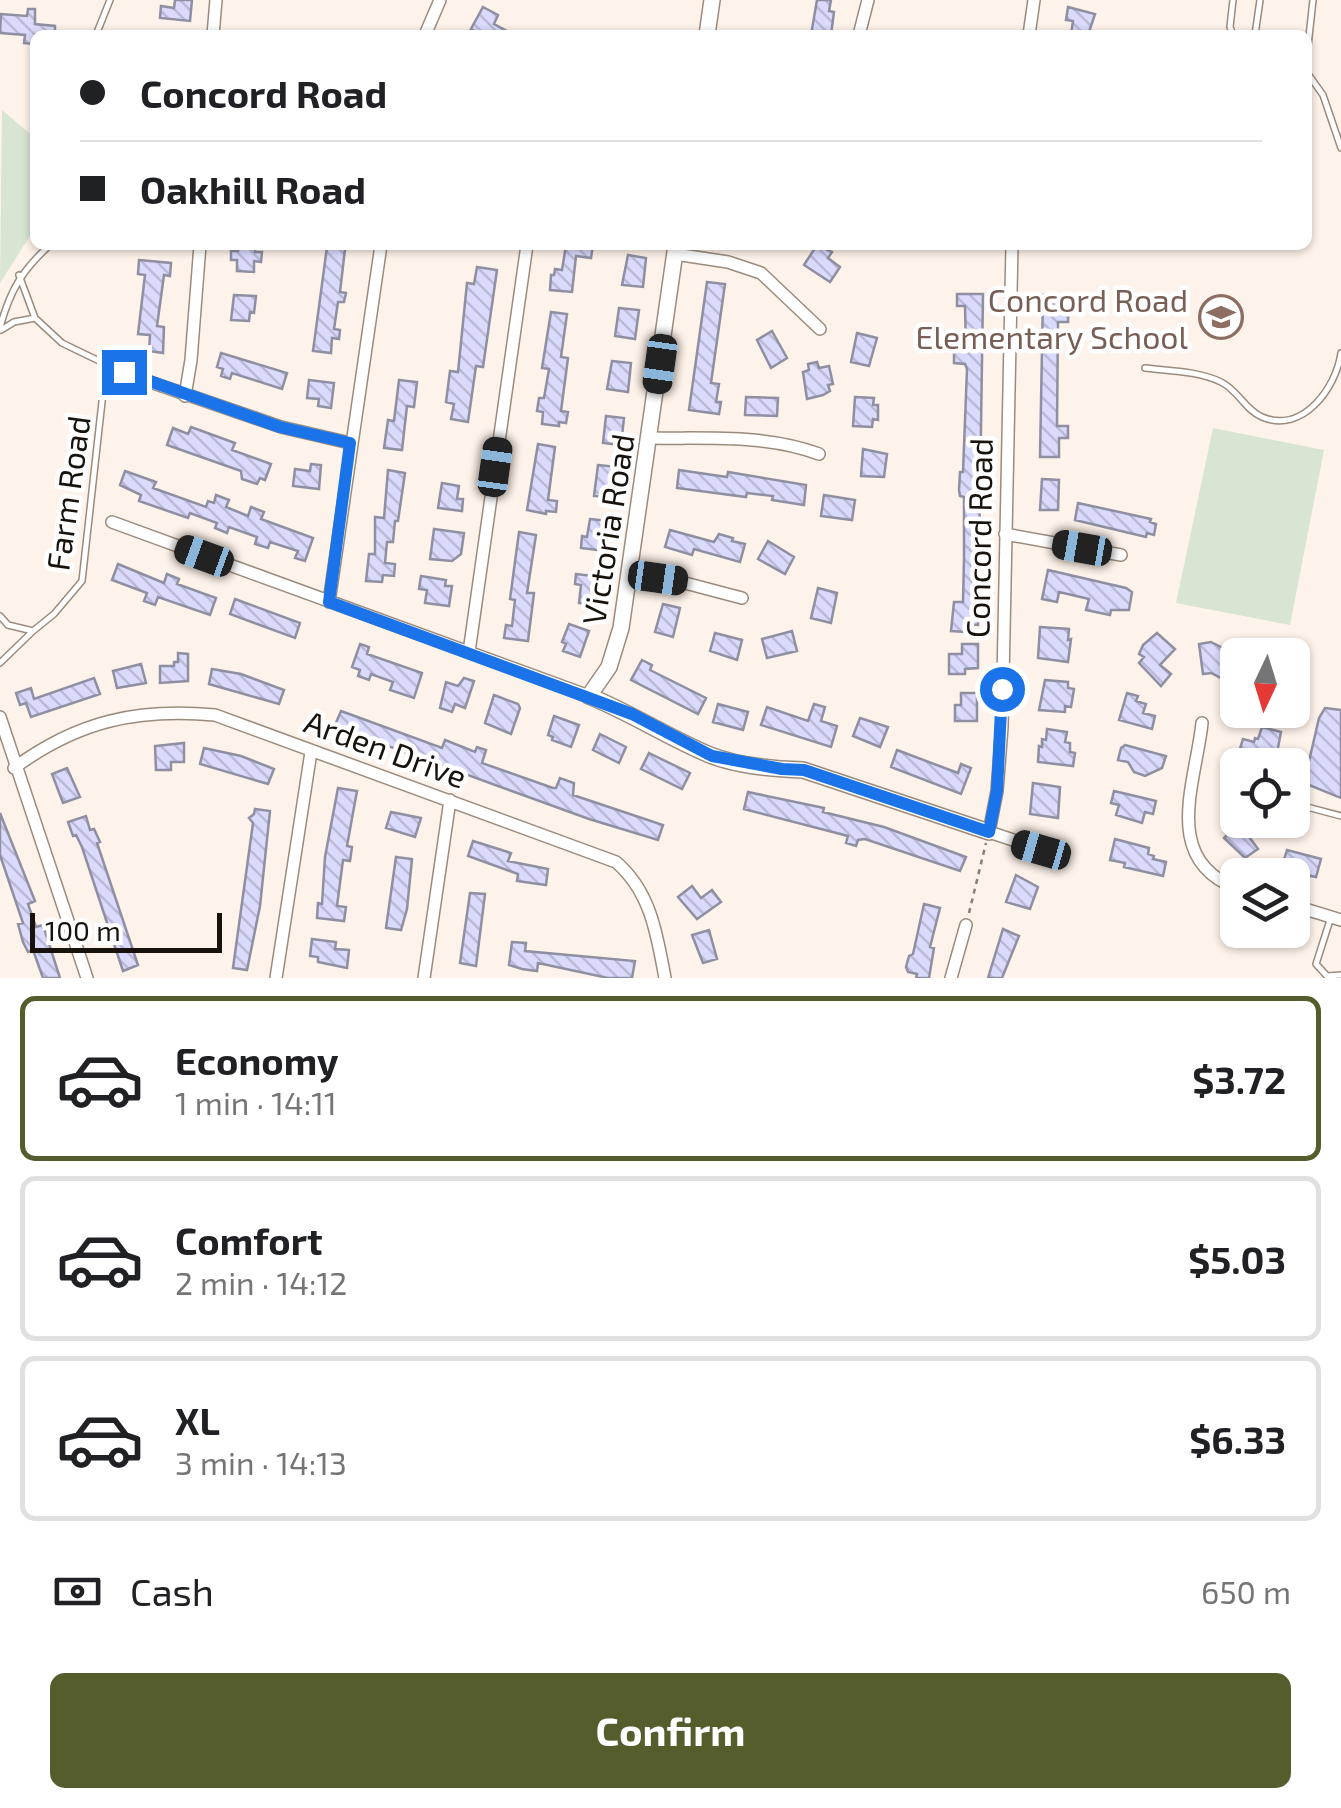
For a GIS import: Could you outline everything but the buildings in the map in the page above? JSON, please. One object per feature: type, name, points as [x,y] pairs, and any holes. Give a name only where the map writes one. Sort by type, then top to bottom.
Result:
[{"type":"street","points":[[213,30],[216,0]]},
{"type":"street","points":[[427,30],[440,0]]},
{"type":"street","points":[[708,30],[712,0]]},
{"type":"street","points":[[860,30],[868,0]]},
{"type":"street","points":[[1030,30],[1034,0]]},
{"type":"street","points":[[185,396],[192,360],[200,250]]},
{"type":"street","points":[[329,602],[379,250]]},
{"type":"street","points":[[469,652],[526,250]]},
{"type":"street","name":"Victoria Road","points":[[589,696],[609,667],[621,628],[676,250]]},
{"type":"street","points":[[680,250],[761,273],[820,329]]},
{"type":"street","name":"Concord Road","points":[[989,832],[1002,728],[1012,250]]},
{"type":"street","points":[[124,372],[280,427],[350,443]]},
{"type":"street","points":[[650,438],[791,443],[819,454]]},
{"type":"street","points":[[112,522],[589,696],[712,756],[804,770],[1061,856]]},
{"type":"street","points":[[1005,534],[1120,554]]},
{"type":"street","points":[[630,574],[685,582],[742,598]]},
{"type":"street","name":"Arden Drive","points":[[14,768],[48,744],[132,715],[175,712],[215,716],[616,862],[632,876],[645,897],[658,937],[665,978]]},
{"type":"street","points":[[0,718],[87,978]]},
{"type":"street","points":[[1202,723],[1187,808],[1187,831],[1194,853],[1220,878]]},
{"type":"street","points":[[276,978],[311,752]]},
{"type":"street","points":[[424,978],[450,800]]},
{"type":"street","points":[[1310,911],[1336,918]]},
{"type":"street","points":[[951,978],[966,925]]},
{"type":"lane","points":[[98,30],[110,0]]},
{"type":"lane","points":[[1231,30],[1233,0]]},
{"type":"lane","points":[[1256,30],[1260,0]]},
{"type":"lane","points":[[1309,30],[1312,0]]},
{"type":"lane","points":[[1312,79],[1324,95],[1341,148]]},
{"type":"lane","points":[[0,328],[10,292],[20,275],[45,250]]},
{"type":"lane","points":[[20,275],[35,318],[62,343],[124,372]]},
{"type":"lane","points":[[0,328],[35,318]]},
{"type":"lane","points":[[1145,368],[1195,373],[1220,382],[1262,417],[1283,420],[1313,409],[1339,367],[1341,353]]},
{"type":"lane","name":"Farm Road","points":[[0,663],[54,614],[82,581],[106,366]]},
{"type":"lane","points":[[0,616],[8,625],[33,632]]},
{"type":"lane","points":[[1310,807],[1341,816]]},
{"type":"lane","points":[[1336,918],[1316,964],[1327,976],[1341,975]]},
{"type":"path","points":[[966,925],[989,832]]},
{"type":"green space","points":[[2,110],[30,134],[30,236],[0,283]]},
{"type":"green space","points":[[1213,428],[1324,450],[1290,625],[1176,603]]},
{"type":"place","name":"Concord Road Elementary School","points":[[1221,317]]},
{"type":"route","points":[[124,372],[280,427],[350,443],[329,602],[589,696],[712,756],[804,770],[989,832],[997,791],[1002,689]]}]
